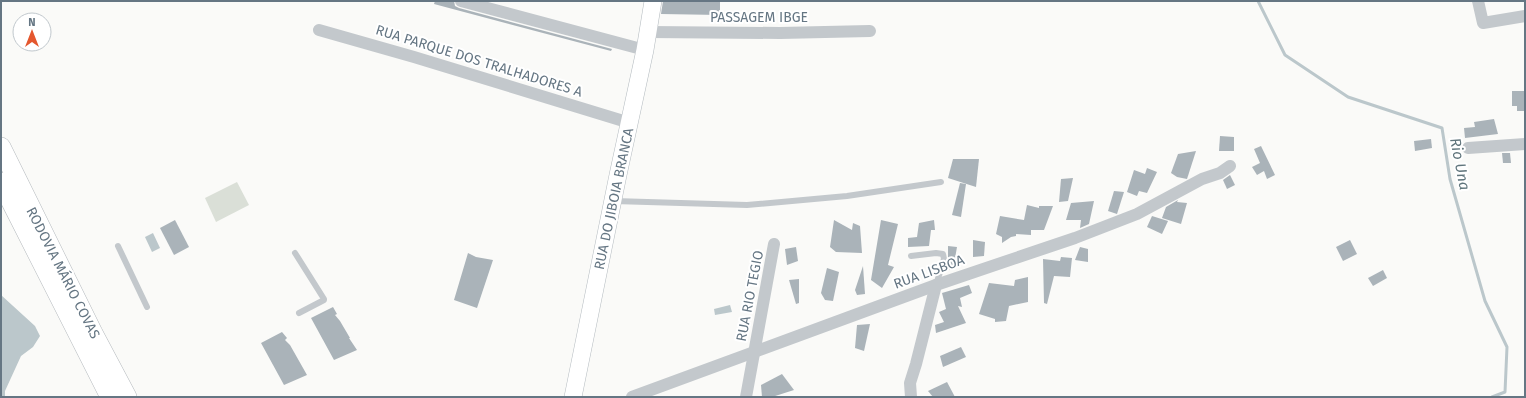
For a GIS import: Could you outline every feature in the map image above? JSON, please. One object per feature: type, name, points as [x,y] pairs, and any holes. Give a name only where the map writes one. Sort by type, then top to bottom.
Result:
[{"type":"main road","name":"RUA DO JIBOIA BRANCA","points":[[573,397],[613,201],[646,50],[654,1]]},
{"type":"main road","name":"RODOVIA MÁRIO COVAS","points":[[1,147],[93,333],[127,397]]},
{"type":"main road","name":"RODOVIA MÁRIO COVAS","points":[[1,182],[110,397]]},
{"type":"street","points":[[461,1],[646,50]]},
{"type":"street","points":[[1478,1],[1483,24],[1525,16]]},
{"type":"street","name":"RUA PARQUE DOS TRALHADORES A","points":[[319,30],[414,57],[630,123]]},
{"type":"street","name":"PASSAGEM IBGE","points":[[649,32],[780,33],[870,31]]},
{"type":"street","points":[[1468,148],[1525,144]]},
{"type":"street","name":"RUA LISBOA","points":[[632,397],[936,285],[1075,238],[1130,216],[1202,179],[1220,174],[1230,166]]},
{"type":"street","name":"RUA RIO TEGIO","points":[[746,397],[774,244]]},
{"type":"street","points":[[911,397],[910,384],[936,285]]},
{"type":"lane","points":[[613,201],[747,205],[847,196],[941,182]]},
{"type":"lane","points":[[118,246],[147,307]]},
{"type":"lane","points":[[911,256],[942,252],[944,259],[936,285]]},
{"type":"lane","points":[[295,253],[324,299],[299,313]]},
{"type":"shaded area","points":[[237,182],[249,205],[216,222],[205,198]]},
{"type":"shaded area","points":[[153,233],[160,248],[152,252],[145,237]]},
{"type":"shaded area","points":[[1,295],[35,326],[40,336],[33,347],[21,356],[5,391],[5,397],[1,397]]},
{"type":"shaded area","points":[[730,305],[732,312],[715,315],[714,309]]},
{"type":"building","points":[[435,1],[454,1],[455,6],[459,8],[612,49],[611,51],[434,4]]},
{"type":"building","points":[[663,1],[720,1],[720,15],[661,14]]},
{"type":"building","points":[[1512,91],[1525,91],[1525,111],[1517,111],[1517,106],[1512,106]]},
{"type":"building","points":[[1494,119],[1498,134],[1465,138],[1464,128],[1475,127],[1474,122]]},
{"type":"building","points":[[1220,136],[1234,137],[1234,151],[1219,151]]},
{"type":"building","points":[[1431,139],[1432,148],[1415,151],[1414,141]]},
{"type":"building","points":[[1261,146],[1275,175],[1267,179],[1264,171],[1257,175],[1252,167],[1260,163],[1254,149]]},
{"type":"building","points":[[1196,151],[1187,179],[1177,177],[1171,173],[1178,154]]},
{"type":"building","points":[[1502,153],[1510,153],[1511,163],[1503,163]]},
{"type":"building","points":[[953,159],[979,159],[976,187],[948,178]]},
{"type":"building","points":[[1147,168],[1157,172],[1147,193],[1139,191],[1137,196],[1127,192],[1134,170],[1145,174]]},
{"type":"building","points":[[1230,175],[1235,185],[1227,189],[1223,180]]},
{"type":"building","points":[[1073,178],[1068,201],[1059,202],[1061,179]]},
{"type":"building","points":[[960,183],[966,184],[961,217],[952,215]]},
{"type":"building","points":[[1114,191],[1124,192],[1117,214],[1108,211]]},
{"type":"building","points":[[1178,200],[1177,202],[1187,203],[1181,224],[1162,218],[1166,207]]},
{"type":"building","points":[[1094,201],[1089,224],[1080,228],[1081,220],[1066,220],[1071,203]]},
{"type":"building","points":[[1027,205],[1039,208],[1039,206],[1053,206],[1044,230],[1031,230],[1031,235],[1016,234],[1016,236],[1011,237],[1002,243],[1002,237],[996,234],[1000,216],[1024,220]]},
{"type":"building","points":[[1152,216],[1168,221],[1162,234],[1147,227]]},
{"type":"building","points":[[175,220],[189,247],[174,255],[160,228]]},
{"type":"building","points":[[834,220],[852,230],[853,223],[860,226],[862,253],[836,252],[830,247]]},
{"type":"building","points":[[881,220],[898,224],[888,265],[894,267],[882,288],[871,280]]},
{"type":"building","points":[[934,220],[935,230],[931,230],[929,246],[908,247],[908,238],[917,237],[919,223]]},
{"type":"building","points":[[973,240],[985,242],[984,256],[973,257]]},
{"type":"building","points":[[1350,240],[1357,254],[1343,261],[1336,247]]},
{"type":"building","points":[[948,246],[957,247],[953,270],[945,270],[948,260]]},
{"type":"building","points":[[796,247],[798,261],[787,265],[785,249]]},
{"type":"building","points":[[1080,247],[1088,249],[1088,262],[1075,260]]},
{"type":"building","points":[[468,253],[476,257],[493,260],[477,308],[454,300]]},
{"type":"building","points":[[1061,257],[1072,258],[1070,277],[1054,276],[1047,304],[1044,303],[1043,259],[1060,261]]},
{"type":"building","points":[[863,266],[865,294],[857,295],[855,290]]},
{"type":"building","points":[[827,268],[839,272],[833,301],[825,300],[821,293]]},
{"type":"building","points":[[1383,270],[1387,278],[1373,286],[1368,278]]},
{"type":"building","points":[[1028,277],[1028,302],[1009,306],[1006,321],[995,322],[995,319],[979,314],[989,283],[1014,286],[1015,280]]},
{"type":"building","points":[[799,279],[799,303],[796,304],[789,280]]},
{"type":"building","points":[[969,285],[972,293],[960,298],[962,307],[958,306],[966,323],[936,333],[935,325],[944,322],[939,312],[946,309],[942,293]]},
{"type":"building","points":[[333,307],[337,314],[335,315],[357,350],[334,360],[311,318]]},
{"type":"building","points":[[870,324],[864,351],[855,348],[857,325]]},
{"type":"building","points":[[282,332],[287,338],[285,340],[290,345],[307,375],[284,385],[261,343]]},
{"type":"building","points":[[961,347],[966,357],[943,367],[940,356]]},
{"type":"building","points":[[782,374],[794,390],[772,397],[762,397],[761,385]]},
{"type":"building","points":[[947,382],[955,397],[933,397],[928,391]]},
{"type":"waterway","name":"Rio Una","points":[[1258,1],[1285,55],[1348,97],[1442,128],[1450,179],[1485,301],[1507,347],[1505,392],[1492,397]]}]
